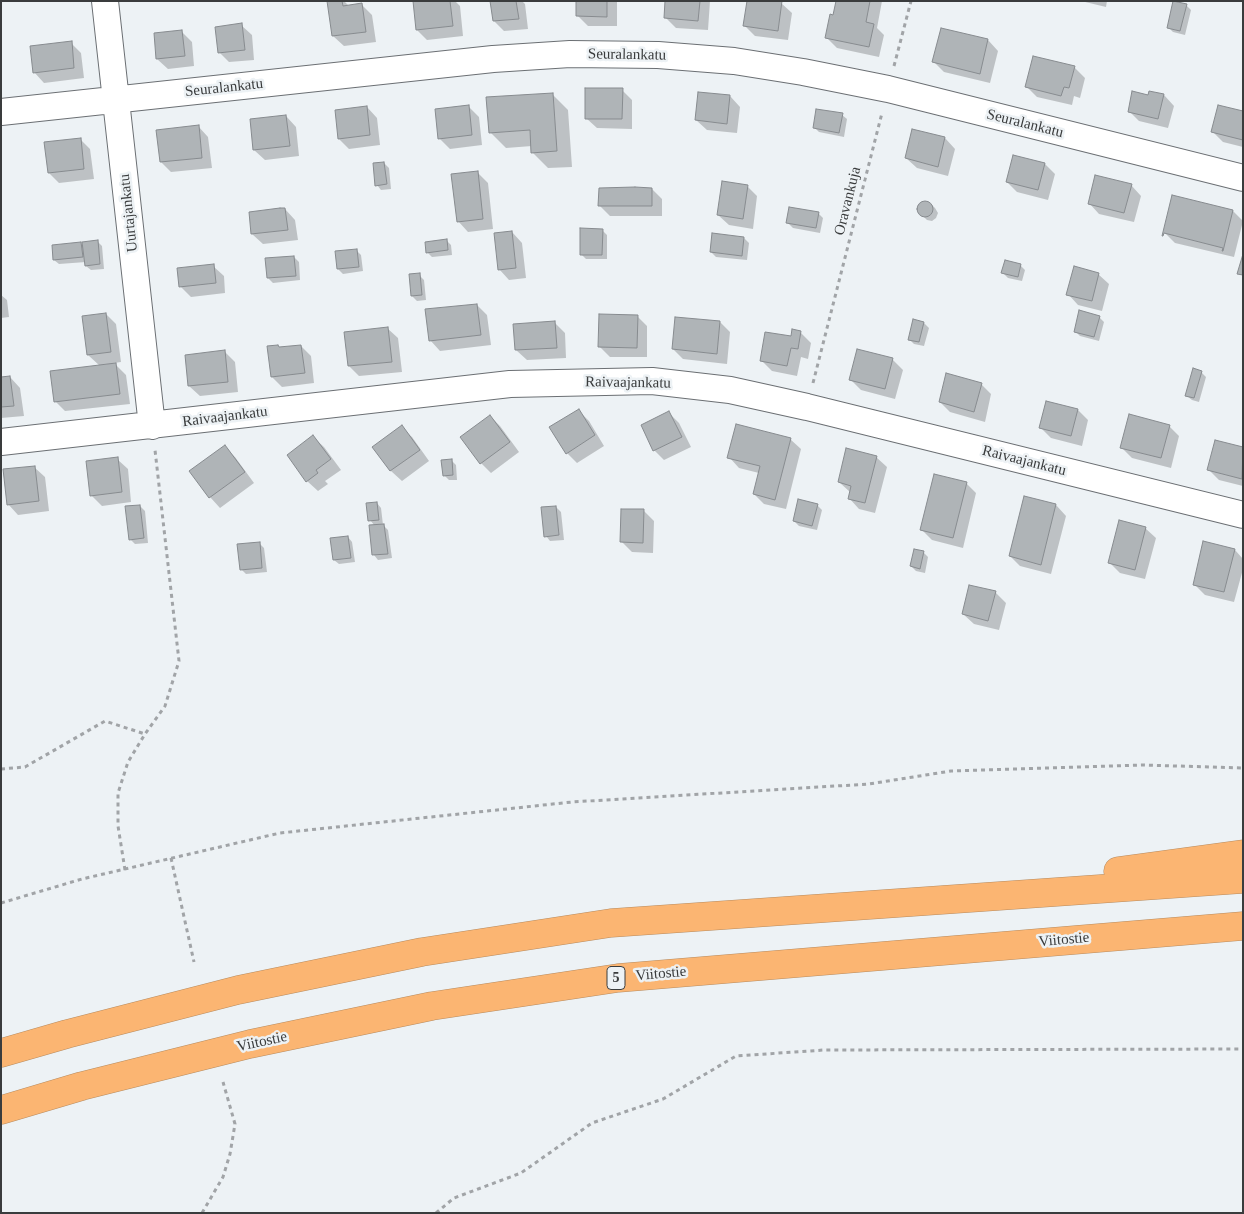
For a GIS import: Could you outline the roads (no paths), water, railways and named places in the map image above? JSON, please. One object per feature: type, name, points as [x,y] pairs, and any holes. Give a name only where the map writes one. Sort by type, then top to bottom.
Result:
[{"type":"highway","points":[[934,900],[1152,866],[1243,854]]},
{"type":"highway","points":[[1,1053],[238,990],[422,952],[611,923],[1243,879]]},
{"type":"highway","name":"Viitostie","points":[[1,1110],[82,1086],[250,1044],[432,1006],[618,978],[1243,926]]},
{"type":"street","name":"Uurtajankatu","points":[[105,1],[152,426]]},
{"type":"street","name":"Seuralankatu","points":[[1,112],[493,59],[570,54],[658,55],[734,61],[803,72],[888,89],[1243,178]]},
{"type":"street","name":"Raivaajankatu","points":[[1,442],[510,384],[652,381],[730,390],[807,406],[1243,515]]}]
